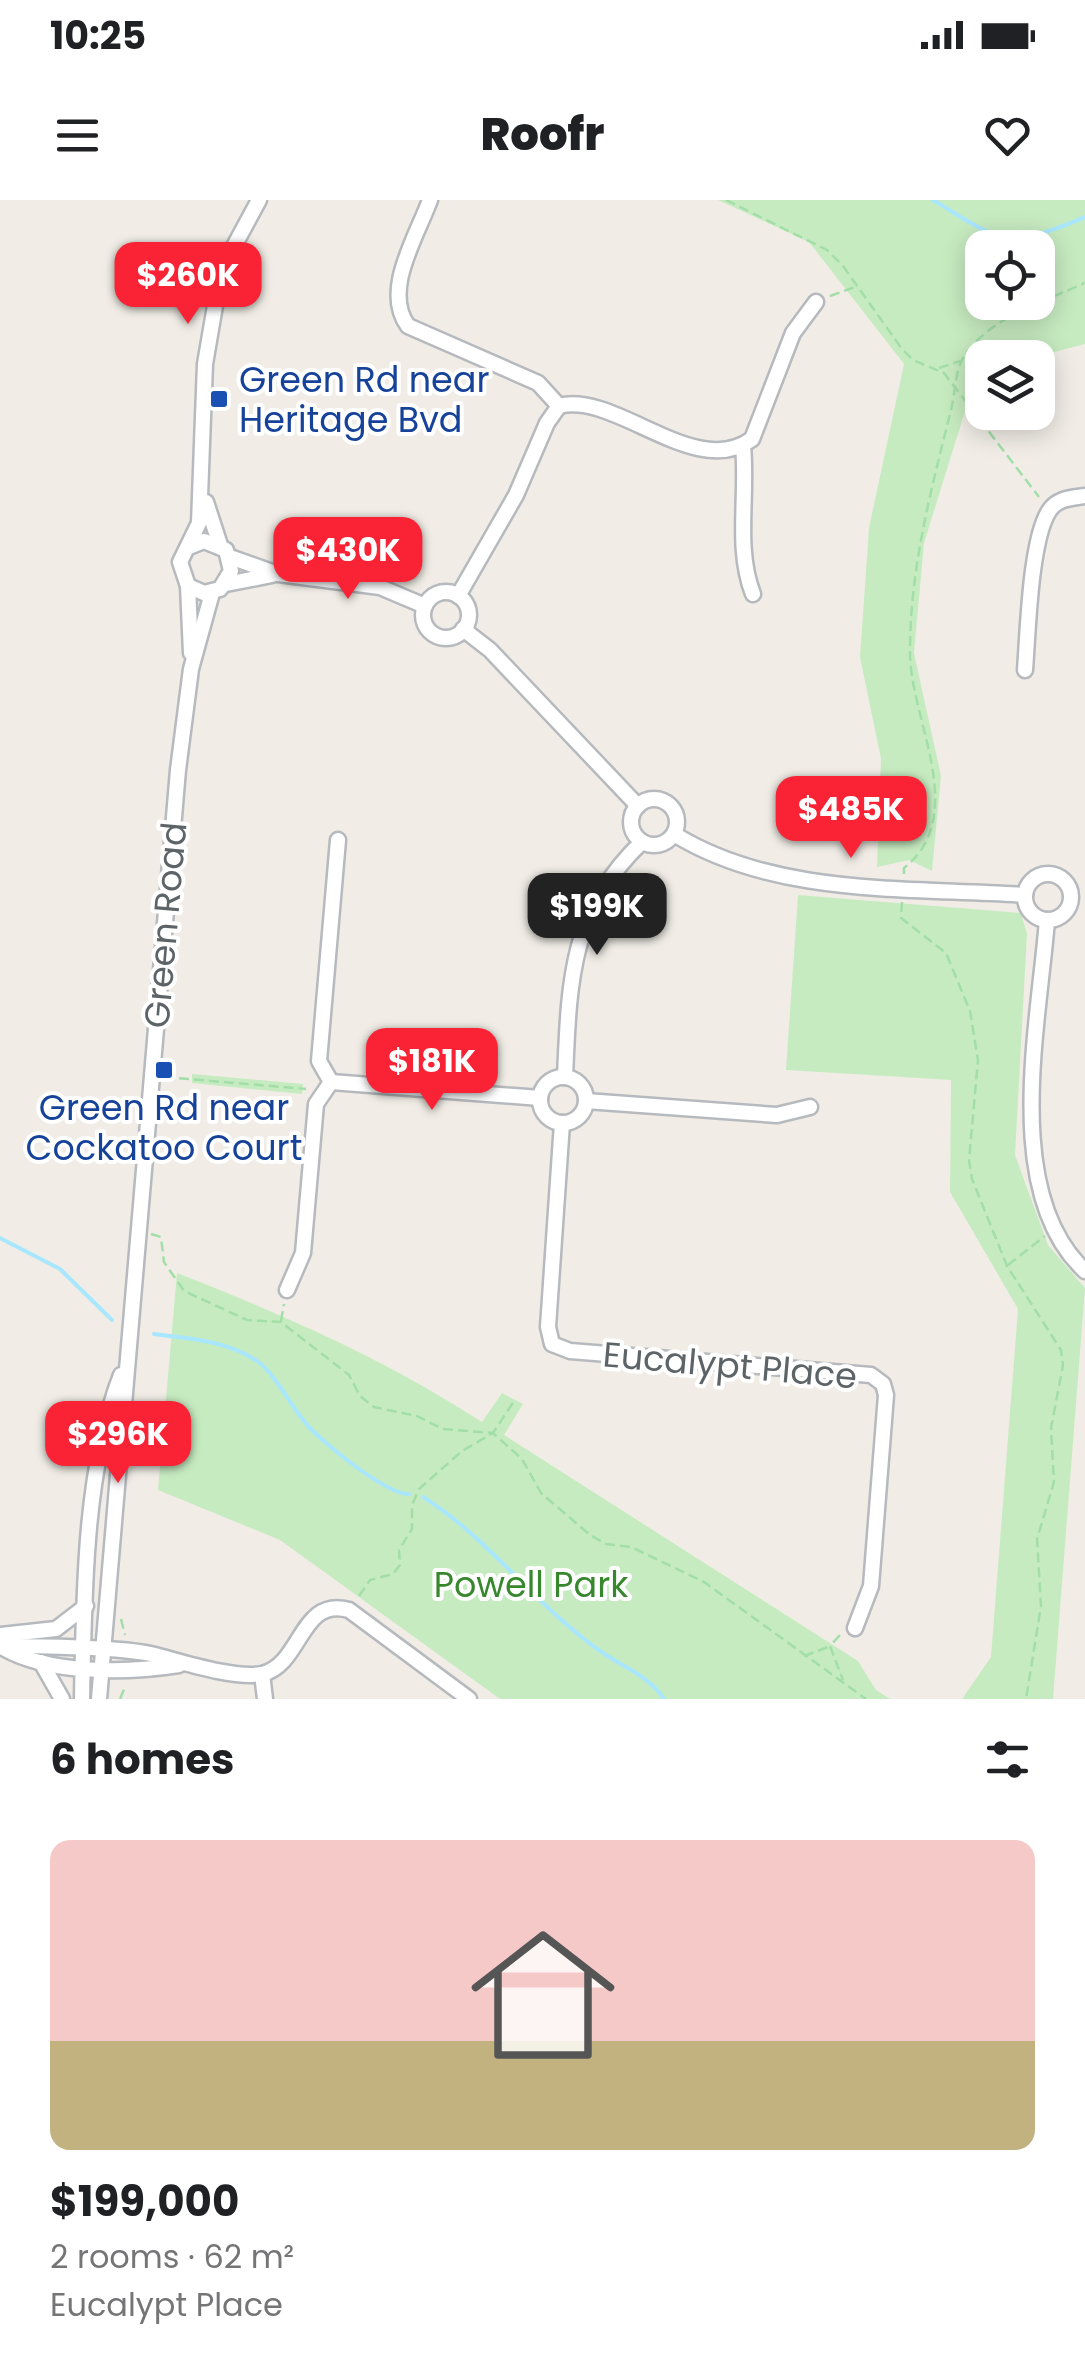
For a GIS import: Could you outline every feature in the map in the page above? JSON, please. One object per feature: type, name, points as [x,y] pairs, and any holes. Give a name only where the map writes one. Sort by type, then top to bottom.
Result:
[{"type":"street","points":[[260,200],[224,263],[216,300],[205,364],[199,523],[180,571],[188,586],[219,588],[278,574],[352,580],[425,606]]},
{"type":"street","points":[[430,200],[396,294],[396,310],[408,326],[538,383],[559,406],[588,405],[676,442],[743,446],[760,429],[794,333],[816,302]]},
{"type":"street","points":[[458,596],[516,496],[547,423],[559,406]]},
{"type":"street","points":[[743,446],[747,484],[742,566],[753,594]]},
{"type":"street","points":[[200,477],[231,571],[219,588]]},
{"type":"street","points":[[1025,670],[1030,593],[1049,511],[1061,500],[1085,496]]},
{"type":"street","points":[[189,547],[204,541],[278,574]]},
{"type":"street","name":"Green Road","points":[[99,1699],[178,770],[191,669],[188,586]]},
{"type":"street","name":"Green Road","points":[[191,669],[219,588]]},
{"type":"street","points":[[443,592],[458,596],[467,608],[464,629],[445,638],[432,633],[424,621],[425,606],[443,592]]},
{"type":"street","points":[[464,629],[490,650],[638,806]]},
{"type":"street","points":[[565,1077],[578,940],[613,869],[642,842],[663,843],[674,834],[677,820],[670,806],[656,799],[638,806],[631,823],[642,842]]},
{"type":"street","points":[[674,834],[707,854],[761,874],[1025,895]]},
{"type":"street","points":[[331,1082],[319,1062],[338,840]]},
{"type":"street","points":[[1045,874],[1060,878],[1078,897],[1060,916],[1047,920],[1029,910],[1025,895],[1032,881],[1045,874]]},
{"type":"street","points":[[1047,920],[1031,1150],[1036,1178],[1054,1228],[1085,1272]]},
{"type":"street","points":[[565,1077],[581,1086],[586,1101],[576,1119],[562,1122],[549,1118],[540,1098],[546,1084],[565,1077]]},
{"type":"street","points":[[287,1290],[303,1254],[316,1104],[331,1082]]},
{"type":"street","points":[[331,1082],[540,1098]]},
{"type":"street","points":[[586,1101],[777,1115],[810,1107]]},
{"type":"street","name":"Eucalypt Place","points":[[562,1122],[548,1327],[552,1344],[570,1351],[870,1375],[883,1384],[886,1395],[871,1586],[855,1628]]},
{"type":"street","name":"Green Road","points":[[82,1699],[86,1606],[103,1423],[127,1360]]},
{"type":"street","points":[[0,1635],[56,1629],[86,1606]]},
{"type":"street","points":[[0,1646],[150,1670],[180,1665],[262,1674],[278,1665],[319,1611],[335,1606],[349,1610],[470,1699]]},
{"type":"street","points":[[0,1646],[40,1662],[83,1658]]},
{"type":"street","points":[[40,1662],[62,1699]]},
{"type":"street","points":[[262,1674],[265,1699]]},
{"type":"path","points":[[726,200],[826,250],[902,349],[913,360],[939,368],[957,388],[1049,511]]},
{"type":"path","points":[[939,368],[961,360],[1006,318],[1085,283]]},
{"type":"path","points":[[816,302],[857,286]]},
{"type":"path","points":[[961,360],[919,539],[910,654],[934,776],[934,807],[918,859],[904,868],[901,918],[946,953],[970,1011],[978,1060],[969,1160],[972,1179],[1007,1266],[1061,1350],[1063,1365],[1051,1428],[1054,1482],[1037,1538],[1041,1606],[1026,1699]]},
{"type":"path","points":[[153,1076],[301,1088],[321,1096]]},
{"type":"path","points":[[1007,1266],[1054,1228]]},
{"type":"path","points":[[140,1231],[162,1236],[164,1262],[184,1292],[246,1320],[281,1322],[348,1375],[360,1396],[374,1407],[417,1416],[444,1430],[493,1433],[522,1459],[541,1493],[590,1535],[630,1547],[704,1582],[866,1699]]},
{"type":"path","points":[[281,1322],[287,1290]]},
{"type":"path","points":[[349,1610],[370,1580],[393,1574],[400,1565],[400,1550],[412,1529],[412,1505],[419,1489],[462,1451],[493,1433],[514,1400]]},
{"type":"path","points":[[121,1616],[128,1638]]},
{"type":"path","points":[[804,1656],[830,1646],[855,1628]]},
{"type":"path","points":[[830,1646],[844,1681]]},
{"type":"path","points":[[120,1699],[125,1686]]},
{"type":"green space","points":[[718,200],[1085,200],[1085,344],[1055,352],[1055,340],[965,340],[965,411],[924,543],[914,653],[941,776],[932,871],[909,860],[877,867],[881,759],[860,657],[869,528],[904,364],[809,242]]},
{"type":"green space","points":[[798,895],[1021,913],[1027,934],[1015,1155],[1048,1245],[1085,1288],[1053,1699],[962,1699],[991,1657],[1018,1309],[950,1192],[951,1080],[786,1070]]},
{"type":"green space","points":[[192,1074],[303,1084],[302,1094],[192,1083]]},
{"type":"green space","name":"Powell Park","points":[[177,1273],[333,1340],[482,1422],[502,1393],[523,1404],[504,1435],[858,1661],[876,1690],[890,1699],[500,1699],[280,1540],[158,1490]]},
{"type":"waterway","points":[[933,200],[975,225],[1006,237],[1038,234],[1085,217]]},
{"type":"waterway","points":[[0,1238],[60,1269],[112,1320]]},
{"type":"waterway","points":[[154,1334],[220,1345],[257,1361],[323,1441],[385,1486],[409,1494]]},
{"type":"waterway","points":[[423,1497],[470,1533],[556,1616],[644,1679],[664,1699]]},
{"type":"place","name":"Green Rd near Heritage Bvd","points":[[219,399]]},
{"type":"place","name":"Green Rd near Cockatoo Court","points":[[164,1070]]}]
